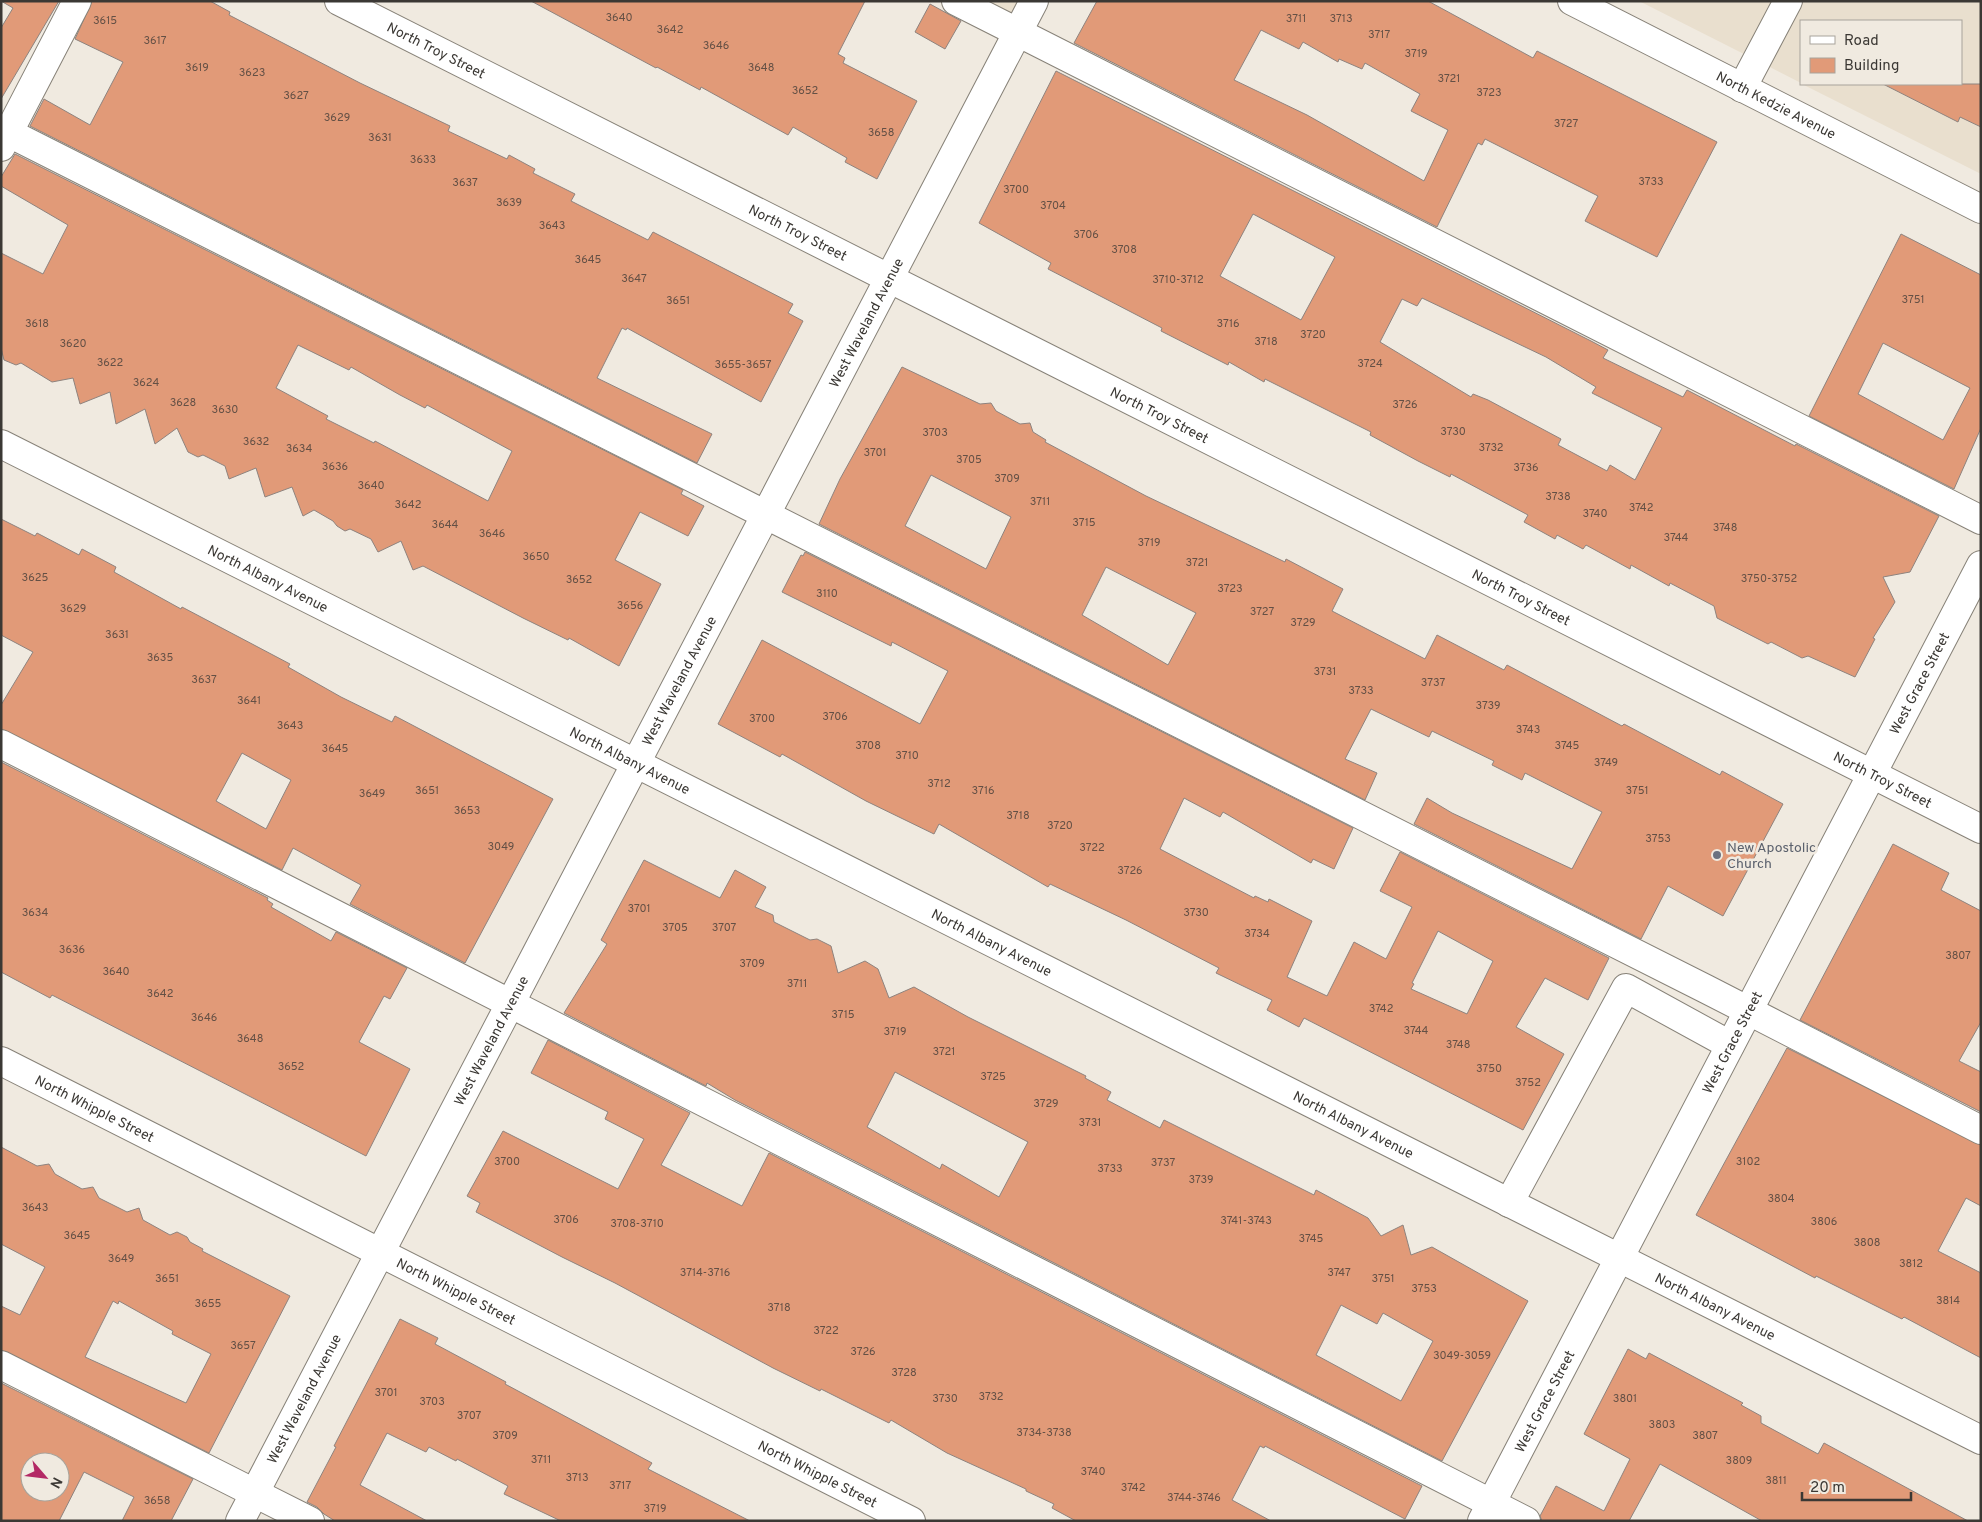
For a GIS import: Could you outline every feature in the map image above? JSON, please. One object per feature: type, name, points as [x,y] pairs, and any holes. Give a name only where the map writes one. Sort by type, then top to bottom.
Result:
[{"type":"street","points":[[77,1],[5,140],[765,516],[1748,1010],[1981,1130]]},
{"type":"street","name":"North Troy Street","points":[[339,1],[1981,829]]},
{"type":"street","points":[[956,1],[1981,520]]},
{"type":"street","name":"West Waveland Avenue","points":[[240,1521],[1034,1]]},
{"type":"street","name":"North Kedzie Avenue","points":[[1572,1],[1981,209]]},
{"type":"street","points":[[1742,88],[1788,1]]},
{"type":"street","name":"North Albany Avenue","points":[[1,444],[1981,1440]]},
{"type":"street","name":"West Grace Street","points":[[1486,1512],[1981,564]]},
{"type":"street","points":[[1,744],[512,1002],[1486,1512],[1526,1521]]},
{"type":"street","points":[[1509,1203],[1626,988],[1730,1045]]},
{"type":"street","name":"North Whipple Street","points":[[1,1061],[911,1521]]},
{"type":"street","points":[[1,1365],[310,1521]]},
{"type":"shaded area","points":[[969,1],[1032,1],[1019,27]]},
{"type":"shaded area","points":[[1639,1],[1981,1],[1981,174],[1804,85],[1962,85],[1962,20],[1800,20],[1800,82]]},
{"type":"building","points":[[1,1],[59,1],[1,99],[1,28],[13,8]]},
{"type":"building","points":[[92,1],[210,1],[230,12],[229,15],[360,83],[450,126],[448,131],[507,159],[509,155],[535,169],[533,173],[575,194],[571,201],[648,240],[653,232],[793,304],[788,313],[803,321],[761,402],[627,328],[626,330],[622,328],[597,378],[712,434],[697,463],[30,126],[44,99],[90,125],[123,62],[75,39]]},
{"type":"building","points":[[531,1],[865,1],[838,54],[845,58],[843,63],[917,101],[877,179],[845,162],[847,158],[793,127],[788,135],[701,87],[700,90],[656,68]]},
{"type":"building","points":[[1097,1],[1428,1],[1533,58],[1537,51],[1717,142],[1657,257],[1585,221],[1598,196],[1485,139],[1482,145],[1478,143],[1437,227],[1074,43]],"holes":[[[1261,30],[1299,49],[1303,42],[1338,62],[1339,59],[1362,69],[1365,63],[1420,94],[1411,111],[1448,130],[1424,181],[1307,115],[1234,80]]]},
{"type":"building","points":[[930,4],[961,21],[945,49],[915,32]]},
{"type":"building","points":[[1056,71],[1591,341],[1608,350],[1603,358],[1683,397],[1687,390],[1795,446],[1796,444],[1939,516],[1910,572],[1883,577],[1895,602],[1873,638],[1875,639],[1855,677],[1808,656],[1802,658],[1771,642],[1768,644],[1717,618],[1714,606],[1670,583],[1669,586],[1631,565],[1630,569],[1586,545],[1583,549],[1557,535],[1555,539],[1524,522],[1528,515],[1451,474],[1450,477],[1418,461],[1370,435],[1371,432],[1265,379],[1264,382],[1229,362],[1228,365],[1161,331],[1162,328],[1048,269],[1051,263],[979,223]],"holes":[[[1253,214],[1335,257],[1301,320],[1220,276]],[[1422,298],[1546,357],[1596,387],[1592,393],[1662,428],[1635,480],[1610,465],[1607,471],[1558,445],[1561,439],[1488,400],[1473,394],[1471,397],[1380,342],[1402,299],[1417,306]]]},
{"type":"building","points":[[1981,84],[1981,127],[1960,117],[1958,122],[1885,85]]},
{"type":"building","points":[[15,154],[683,490],[681,494],[704,506],[688,536],[640,512],[615,560],[661,584],[619,666],[569,638],[568,640],[523,618],[423,566],[413,570],[401,541],[378,552],[371,539],[350,529],[345,531],[333,521],[314,510],[303,516],[292,487],[265,497],[256,468],[229,479],[225,466],[203,455],[198,457],[188,452],[177,428],[155,444],[145,409],[116,424],[110,392],[80,404],[73,378],[52,382],[21,363],[16,365],[4,360],[1,348],[1,253],[43,274],[68,225],[1,186],[1,177]],"holes":[[[298,345],[349,370],[351,367],[400,395],[425,408],[427,405],[512,451],[488,501],[375,441],[374,443],[326,419],[328,416],[276,388]]]},
{"type":"building","points":[[1901,234],[1981,275],[1981,428],[1954,489],[1809,416]],"holes":[[[1883,343],[1970,388],[1943,440],[1858,394]]]},
{"type":"building","points":[[902,367],[980,404],[991,403],[996,411],[1020,424],[1030,423],[1033,432],[1046,440],[1045,442],[1146,496],[1285,562],[1286,559],[1343,589],[1332,611],[1425,659],[1437,635],[1504,670],[1507,665],[1622,726],[1624,724],[1720,775],[1722,771],[1783,804],[1723,916],[1668,886],[1641,939],[1414,824],[1427,798],[1452,813],[1572,869],[1602,812],[1525,773],[1522,780],[1492,765],[1494,761],[1432,731],[1429,737],[1371,709],[1345,759],[1377,773],[1365,800],[819,524],[840,479]],"holes":[[[931,475],[1011,517],[986,569],[905,526]],[[1106,567],[1196,613],[1168,665],[1082,615]]]},
{"type":"building","points":[[1,519],[35,536],[37,533],[79,555],[82,549],[116,567],[114,572],[181,609],[182,607],[290,664],[288,667],[341,697],[392,722],[395,716],[553,799],[465,963],[350,904],[361,885],[293,848],[282,870],[1,729],[1,705],[33,652],[1,635]],"holes":[[[242,753],[291,780],[266,829],[216,801]]]},
{"type":"building","points":[[805,552],[1353,828],[1334,869],[1313,859],[1311,863],[1223,812],[1220,817],[1184,798],[1160,849],[1254,898],[1255,896],[1268,902],[1269,899],[1312,921],[1287,977],[1327,996],[1354,942],[1386,959],[1412,907],[1380,891],[1400,852],[1609,958],[1588,1000],[1545,978],[1516,1027],[1564,1054],[1523,1130],[1304,1018],[1299,1027],[1267,1010],[1272,1000],[1216,973],[1219,968],[1126,920],[1050,884],[1048,887],[939,824],[934,834],[866,801],[782,754],[780,757],[718,724],[762,640],[920,724],[948,671],[892,642],[891,646],[782,592],[801,555],[803,556]],"holes":[[[1438,931],[1493,961],[1467,1014],[1411,989],[1414,984],[1412,983]]]},
{"type":"building","points":[[1,762],[268,898],[267,900],[273,904],[271,907],[331,941],[336,932],[407,968],[390,999],[384,996],[359,1042],[410,1069],[366,1156],[52,995],[50,998],[1,972]]},
{"type":"building","points":[[1893,844],[1949,873],[1941,890],[1981,911],[1981,1022],[1959,1061],[1981,1072],[1981,1112],[1800,1020]]},
{"type":"building","points":[[644,860],[720,898],[735,870],[766,887],[755,907],[773,915],[774,922],[810,940],[817,939],[831,946],[838,973],[865,961],[878,969],[889,998],[914,987],[968,1017],[1086,1076],[1085,1078],[1111,1092],[1107,1100],[1160,1128],[1164,1120],[1314,1195],[1316,1190],[1368,1218],[1381,1236],[1403,1225],[1411,1255],[1432,1247],[1528,1301],[1442,1461],[735,1100],[707,1083],[706,1086],[564,1013],[607,944],[601,940]],"holes":[[[895,1072],[1028,1142],[999,1197],[942,1164],[940,1169],[867,1127]],[[1341,1305],[1377,1324],[1383,1313],[1433,1341],[1401,1401],[1316,1355]]]},
{"type":"building","points":[[548,1040],[690,1113],[661,1165],[742,1206],[769,1153],[1422,1486],[1405,1519],[1265,1446],[1264,1448],[1260,1446],[1232,1500],[1271,1521],[1076,1521],[1052,1508],[1054,1504],[1026,1491],[1026,1489],[947,1453],[891,1420],[889,1423],[821,1389],[820,1391],[773,1368],[615,1283],[476,1212],[480,1203],[467,1196],[503,1131],[618,1189],[644,1139],[605,1119],[608,1112],[531,1073]]},
{"type":"building","points":[[1787,1048],[1981,1145],[1981,1206],[1966,1198],[1938,1251],[1981,1273],[1981,1358],[1904,1317],[1902,1319],[1816,1276],[1815,1278],[1696,1215]]},
{"type":"building","points":[[1,1147],[37,1166],[49,1164],[55,1174],[82,1189],[93,1187],[99,1198],[127,1212],[139,1208],[143,1220],[170,1235],[177,1232],[187,1237],[190,1242],[203,1249],[202,1251],[290,1296],[209,1453],[1,1350],[1,1306],[20,1315],[45,1267],[1,1244]],"holes":[[[113,1301],[118,1304],[119,1301],[173,1331],[172,1334],[211,1354],[186,1403],[85,1357]]]},
{"type":"building","points":[[400,1319],[438,1338],[435,1344],[506,1382],[505,1384],[652,1463],[648,1469],[750,1521],[561,1521],[504,1494],[508,1486],[457,1459],[456,1461],[429,1447],[426,1452],[387,1433],[360,1485],[427,1521],[335,1521],[307,1502]]},
{"type":"building","points":[[1628,1349],[1646,1359],[1649,1353],[1743,1403],[1741,1405],[1761,1416],[1761,1423],[1818,1454],[1824,1443],[1968,1521],[1762,1521],[1660,1464],[1629,1521],[1542,1521],[1540,1516],[1556,1486],[1604,1511],[1630,1459],[1584,1434]]},
{"type":"building","points":[[1,1383],[193,1479],[171,1521],[122,1521],[134,1497],[84,1472],[70,1499],[70,1452],[20,1452],[20,1502],[69,1502],[59,1521],[1,1521]]},
{"type":"place","name":"New Apostolic Church","points":[[1717,855]]}]
